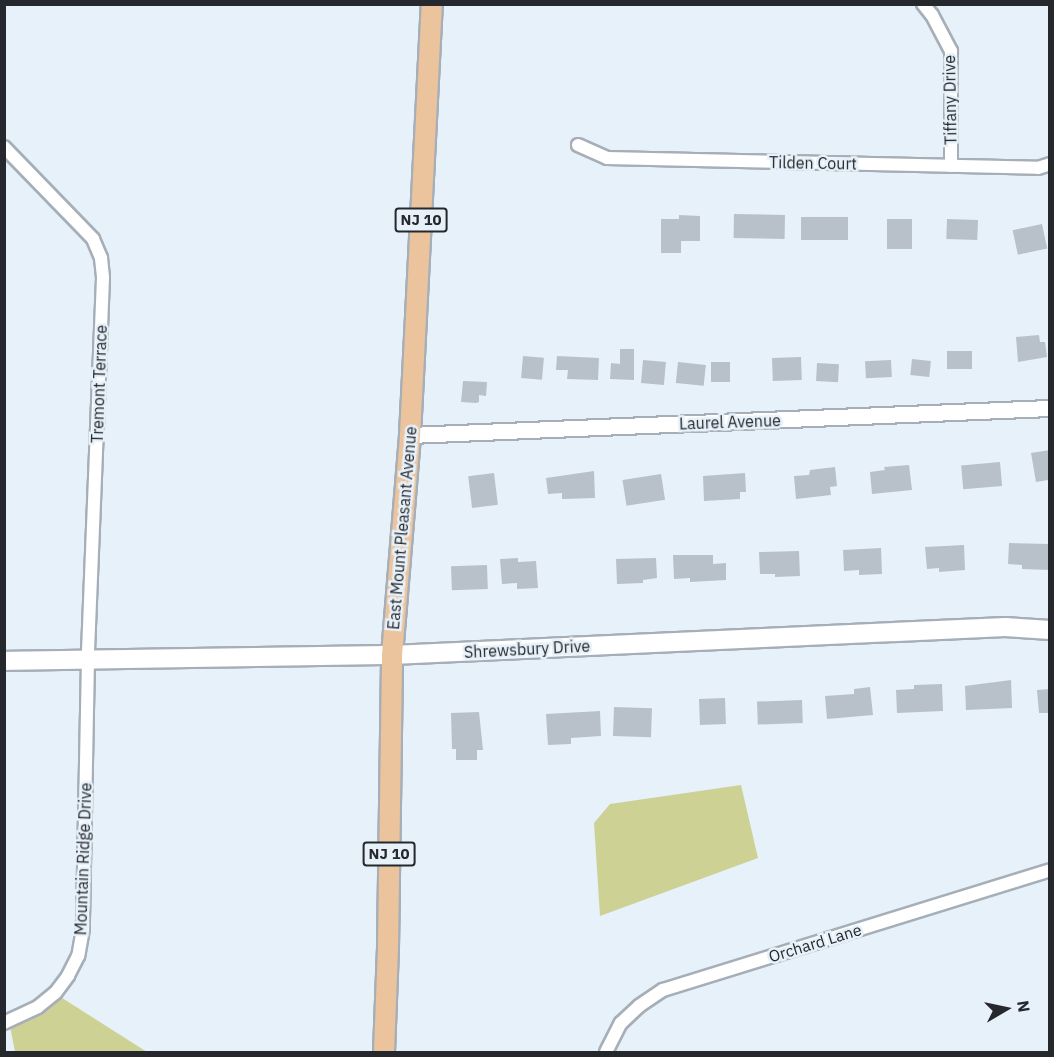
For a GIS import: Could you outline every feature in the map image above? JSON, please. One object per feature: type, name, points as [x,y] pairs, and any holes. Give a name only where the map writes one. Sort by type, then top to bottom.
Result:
[{"type":"main road","name":"East Mount Pleasant Avenue","points":[[384,1053],[388,948],[392,655],[410,435],[432,4]]},
{"type":"main road","name":"Shrewsbury Drive","points":[[4,661],[392,655],[1005,627],[1050,630]]},
{"type":"street","name":"Tiffany Drive","points":[[923,4],[932,15],[951,51],[951,166]]},
{"type":"street","name":"Tilden Court","points":[[578,145],[607,158],[1038,168],[1050,164]]},
{"type":"street","name":"Tremont Terrace","points":[[4,147],[93,239],[101,258],[103,278],[88,659]]},
{"type":"street","name":"Laurel Avenue","points":[[410,435],[1050,408]]},
{"type":"street","name":"Mountain Ridge Drive","points":[[4,1023],[38,1007],[55,993],[68,976],[78,956],[83,929],[88,659]]},
{"type":"street","name":"Orchard Lane","points":[[606,1053],[621,1023],[639,1006],[663,990],[1050,870]]},
{"type":"green space","points":[[741,785],[758,858],[600,916],[594,823],[610,804]]},
{"type":"green space","points":[[59,996],[147,1052],[15,1052],[10,1026]]},
{"type":"building","points":[[734,214],[785,215],[785,239],[734,238]]},
{"type":"building","points":[[679,215],[700,216],[700,241],[681,241],[681,253],[661,253],[661,219],[679,219]]},
{"type":"building","points":[[801,217],[848,217],[848,240],[801,240]]},
{"type":"building","points":[[887,219],[912,219],[912,249],[887,249]]},
{"type":"building","points":[[947,219],[978,220],[977,240],[946,239]]},
{"type":"building","points":[[1042,224],[1047,248],[1018,255],[1013,230]]},
{"type":"building","points":[[1039,335],[1040,342],[1045,342],[1047,357],[1018,362],[1016,337]]},
{"type":"building","points":[[620,349],[634,349],[634,380],[610,379],[611,363],[620,364]]},
{"type":"building","points":[[947,351],[972,351],[972,369],[947,369]]},
{"type":"building","points":[[523,356],[544,358],[542,380],[521,378]]},
{"type":"building","points":[[557,356],[599,358],[598,380],[567,379],[568,370],[556,370]]},
{"type":"building","points":[[801,357],[802,380],[773,381],[772,358]]},
{"type":"building","points":[[912,359],[931,361],[929,377],[910,375]]},
{"type":"building","points":[[643,360],[666,362],[664,385],[641,383]]},
{"type":"building","points":[[891,360],[892,377],[866,378],[865,361]]},
{"type":"building","points":[[678,362],[706,365],[704,386],[676,383]]},
{"type":"building","points":[[711,362],[730,362],[730,382],[711,382]]},
{"type":"building","points":[[817,363],[839,364],[838,382],[816,381]]},
{"type":"building","points":[[463,381],[487,382],[486,396],[479,395],[479,402],[476,403],[461,402]]},
{"type":"building","points":[[1050,450],[1048,480],[1036,482],[1031,453]]},
{"type":"building","points":[[1000,462],[1002,486],[963,489],[961,465]]},
{"type":"building","points":[[909,465],[912,490],[872,494],[870,472],[885,470],[884,467]]},
{"type":"building","points":[[835,467],[837,486],[830,487],[831,495],[796,499],[794,476],[809,475],[810,470]]},
{"type":"building","points":[[594,471],[595,498],[562,499],[562,493],[548,494],[546,478]]},
{"type":"building","points":[[494,473],[498,505],[472,508],[468,476]]},
{"type":"building","points":[[745,473],[746,492],[740,492],[740,499],[704,501],[703,476]]},
{"type":"building","points":[[661,474],[665,500],[627,506],[622,480]]},
{"type":"building","points":[[1009,543],[1050,544],[1050,570],[1022,569],[1022,565],[1008,564]]},
{"type":"building","points":[[964,545],[965,570],[939,572],[939,568],[927,569],[925,547]]},
{"type":"building","points":[[881,548],[882,574],[859,575],[859,570],[844,571],[843,550]]},
{"type":"building","points":[[799,551],[800,576],[775,577],[775,574],[760,574],[759,552]]},
{"type":"building","points":[[673,555],[713,555],[713,564],[726,563],[726,580],[690,582],[690,578],[674,579]]},
{"type":"building","points":[[518,558],[518,562],[536,561],[538,588],[517,589],[517,583],[502,584],[500,559]]},
{"type":"building","points":[[656,558],[657,578],[643,580],[643,583],[617,584],[616,559]]},
{"type":"building","points":[[487,565],[488,589],[452,590],[451,566]]},
{"type":"building","points":[[1011,680],[1012,708],[966,710],[965,686]]},
{"type":"building","points":[[942,684],[943,711],[897,713],[896,690],[914,689],[914,685]]},
{"type":"building","points":[[870,687],[873,715],[827,719],[825,696],[854,694],[854,689]]},
{"type":"building","points":[[1050,689],[1050,713],[1039,713],[1037,690]]},
{"type":"building","points":[[725,698],[726,724],[700,725],[699,699]]},
{"type":"building","points":[[802,700],[803,723],[758,725],[757,702]]},
{"type":"building","points":[[614,707],[652,708],[651,737],[613,736]]},
{"type":"building","points":[[600,711],[601,736],[571,738],[571,744],[548,745],[546,714]]},
{"type":"building","points":[[479,712],[483,750],[477,750],[477,760],[456,760],[456,749],[452,749],[451,713]]}]
